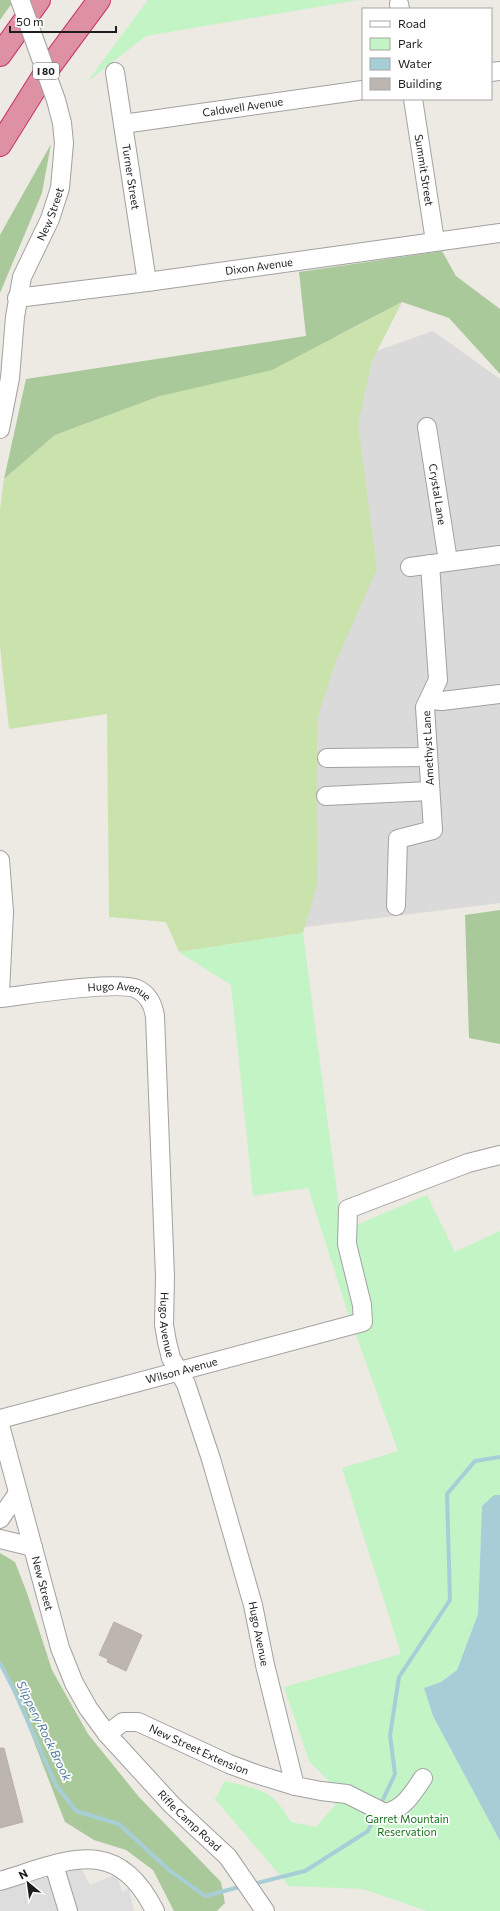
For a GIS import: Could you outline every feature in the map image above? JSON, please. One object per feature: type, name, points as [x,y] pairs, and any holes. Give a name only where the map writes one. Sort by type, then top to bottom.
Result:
[{"type":"highway","points":[[0,55],[39,0]]},
{"type":"highway","name":"I 80","points":[[0,145],[45,73],[99,0]]},
{"type":"street","name":"New Street","points":[[0,429],[10,378],[17,298],[22,277],[50,219],[60,188],[64,143],[62,123],[56,100],[20,0]]},
{"type":"street","name":"Turner Street","points":[[115,72],[147,282]]},
{"type":"street","name":"Caldwell Avenue","points":[[123,124],[362,90]]},
{"type":"street","name":"Summit Street","points":[[413,100],[435,241]]},
{"type":"street","name":"Dixon Avenue","points":[[17,298],[147,282],[500,233]]},
{"type":"street","name":"Crystal Lane","points":[[427,427],[448,561]]},
{"type":"street","points":[[410,567],[500,554]]},
{"type":"street","name":"Amethyst Lane","points":[[396,906],[398,838],[433,830],[425,707],[438,680],[430,564]]},
{"type":"street","points":[[429,700],[442,701],[500,694]]},
{"type":"street","points":[[327,758],[428,757]]},
{"type":"street","points":[[326,796],[430,791]]},
{"type":"street","points":[[0,860],[4,912],[0,992]]},
{"type":"street","name":"Hugo Avenue","points":[[0,998],[120,986],[136,988],[142,992],[153,1007],[155,1024],[165,1277],[164,1325],[171,1358],[186,1384],[211,1459],[253,1605],[265,1665],[295,1786]]},
{"type":"street","name":"Wilson Avenue","points":[[0,1419],[363,1322],[362,1305],[346,1244],[348,1210],[468,1163],[500,1155]]},
{"type":"street","name":"New Street","points":[[0,1425],[60,1648],[74,1683],[88,1708],[107,1734]]},
{"type":"street","points":[[0,1519],[18,1493]]},
{"type":"street","points":[[0,1539],[33,1548]]},
{"type":"street","name":"New Street Extension","points":[[107,1734],[123,1722],[138,1722],[229,1764],[256,1774],[295,1786],[347,1794],[385,1813],[393,1811],[408,1801],[424,1778]]},
{"type":"street","name":"Rifle Camp Road","points":[[107,1734],[172,1805],[228,1857],[266,1911]]},
{"type":"street","points":[[0,1881],[79,1859],[101,1860],[117,1865],[133,1877],[155,1911]]},
{"type":"street","points":[[54,1865],[68,1911]]},
{"type":"shaded area","points":[[433,331],[500,379],[500,903],[297,928],[290,725],[326,369]]},
{"type":"shaded area","points":[[81,1868],[90,1885],[117,1874],[122,1892],[129,1888],[134,1911],[0,1911],[0,1889]]},
{"type":"green space","points":[[0,0],[11,0],[12,3],[0,20]]},
{"type":"green space","points":[[148,0],[358,0],[146,36],[87,82]]},
{"type":"green space","points":[[51,144],[42,193],[0,293],[0,235]]},
{"type":"green space","points":[[442,251],[456,276],[500,309],[500,374],[449,318],[402,302],[272,370],[160,396],[55,435],[4,479],[26,379],[306,336],[299,272]]},
{"type":"green space","points":[[402,302],[372,361],[358,425],[377,569],[335,664],[317,720],[318,882],[303,933],[179,952],[166,922],[109,917],[107,714],[9,729],[0,646],[0,510],[4,479],[55,435],[160,396],[340,335]]},
{"type":"green space","points":[[500,910],[500,1044],[469,1038],[465,915]]},
{"type":"green space","name":"Garret Mountain Reservation","points":[[303,933],[342,1231],[427,1195],[455,1252],[500,1231],[500,1495],[494,1495],[482,1506],[478,1614],[457,1670],[441,1682],[424,1688],[433,1716],[500,1841],[500,1911],[427,1911],[363,1889],[289,1886],[215,1799],[225,1781],[248,1786],[271,1796],[291,1822],[316,1827],[335,1805],[328,1780],[309,1761],[284,1687],[401,1654],[342,1468],[398,1451],[349,1316],[308,1188],[253,1196],[231,985],[179,952]]},
{"type":"green space","points":[[0,1553],[15,1562],[27,1593],[52,1670],[88,1734],[139,1797],[221,1882],[225,1903],[217,1911],[174,1911],[153,1870],[126,1850],[94,1840],[65,1822],[14,1690],[0,1663]]},
{"type":"water","points":[[494,1495],[500,1495],[500,1841],[433,1716],[424,1688],[441,1682],[457,1670],[478,1614],[482,1506]]},
{"type":"building","points":[[114,1622],[142,1635],[126,1671],[107,1662],[108,1659],[99,1655]]},
{"type":"building","points":[[0,1748],[4,1748],[23,1822],[0,1828]]},
{"type":"waterway","name":"Slippery Rock Brook","points":[[380,1806],[395,1774],[390,1735],[399,1677],[450,1600],[447,1494],[475,1461],[500,1457]]},
{"type":"waterway","name":"Slippery Rock Brook","points":[[0,1663],[14,1690],[56,1785],[76,1811],[119,1824],[169,1870],[205,1896],[243,1886]]},
{"type":"waterway","name":"Slippery Rock Brook","points":[[253,1884],[305,1871],[368,1831],[376,1814]]}]
